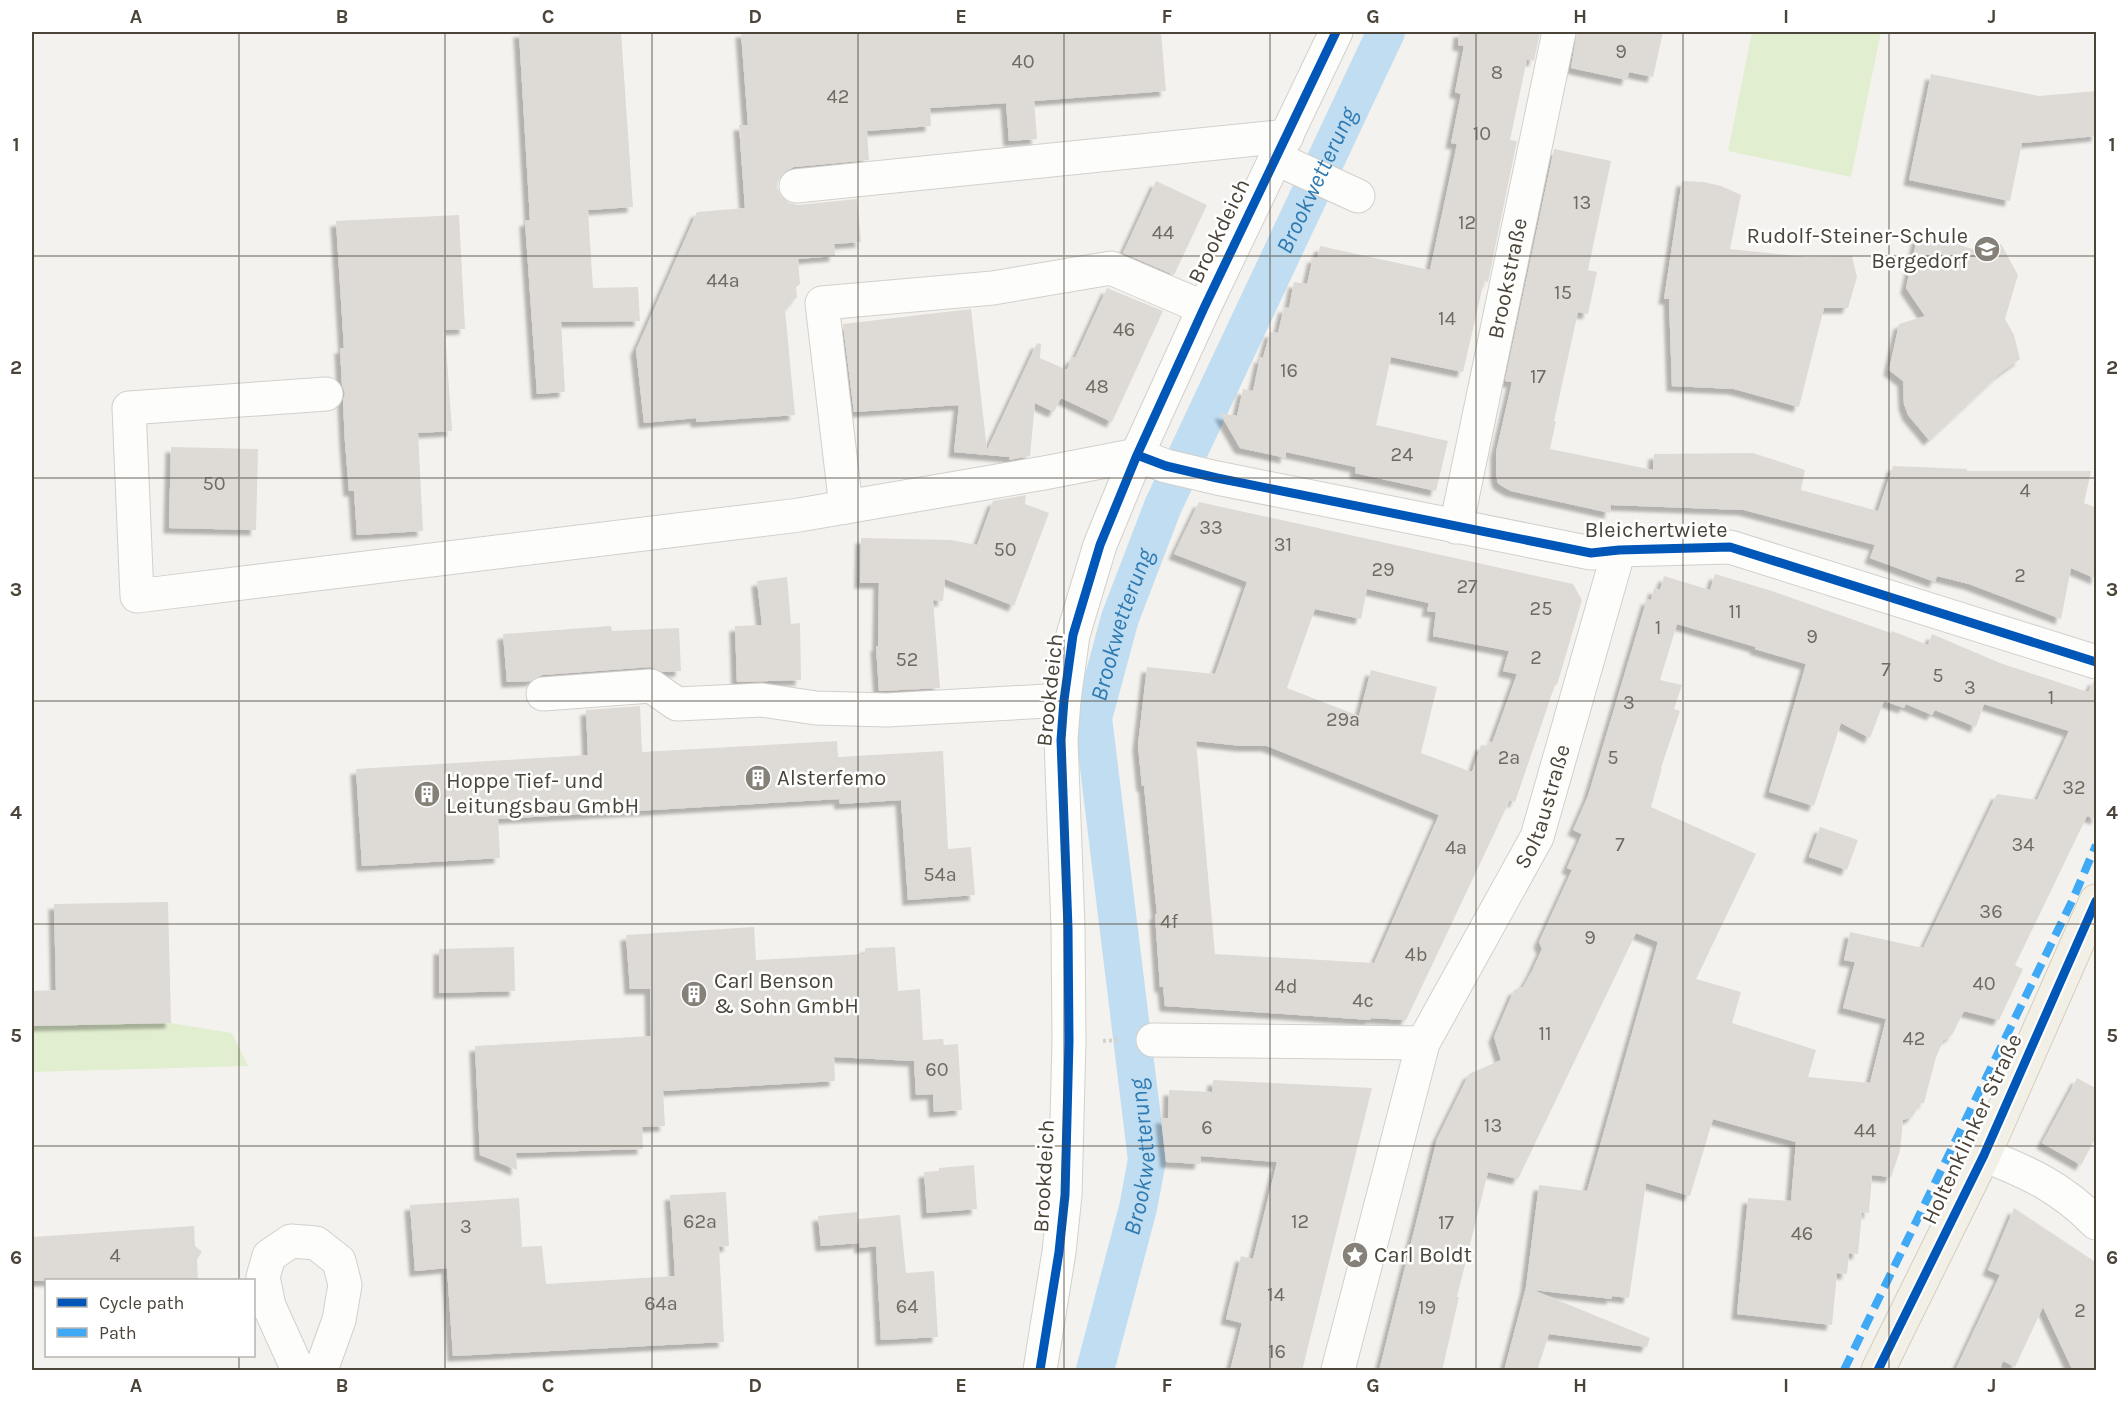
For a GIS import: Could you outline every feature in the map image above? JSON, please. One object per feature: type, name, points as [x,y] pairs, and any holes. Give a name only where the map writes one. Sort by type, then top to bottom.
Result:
[{"type":"main road","name":"Holtenklinker Straße","points":[[1878,1371],[1984,1155],[2097,901]]},
{"type":"street","name":"Brookdeich","points":[[1040,1371],[1059,1252],[1065,1195],[1068,928],[1061,740],[1073,635],[1100,545],[1151,460],[1204,308],[1287,155],[1336,32]]},
{"type":"street","name":"Brookstraße","points":[[1456,526],[1559,32]]},
{"type":"street","points":[[796,186],[1287,155],[1328,183],[1358,196]]},
{"type":"street","points":[[846,507],[822,303],[993,288],[1111,268],[1204,308]]},
{"type":"street","points":[[326,394],[129,408],[137,596],[787,516],[1044,473],[1151,460]]},
{"type":"street","name":"Bleichertwiete","points":[[1151,460],[1217,477],[1591,553],[1730,547],[2097,662]]},
{"type":"street","name":"Soltaustraße","points":[[1338,1371],[1422,1043],[1537,837],[1619,550]]},
{"type":"street","points":[[543,694],[651,686],[677,704],[762,700],[816,708],[887,710],[1064,700]]},
{"type":"street","points":[[1153,1040],[1422,1043]]},
{"type":"street","points":[[1984,1155],[2031,1174],[2056,1189],[2097,1223]]},
{"type":"street","points":[[298,1371],[269,1306],[262,1277],[268,1256],[291,1241],[316,1243],[339,1261],[345,1285],[339,1320],[321,1371]]},
{"type":"green space","points":[[1752,32],[1881,32],[1851,177],[1728,151]]},
{"type":"green space","points":[[56,1008],[57,1025],[171,1023],[232,1033],[248,1066],[32,1072],[32,1009]]},
{"type":"building","points":[[519,32],[621,32],[633,207],[588,210],[593,288],[638,287],[640,321],[561,322],[565,392],[537,394],[525,221],[530,220]]},
{"type":"building","points":[[741,32],[1161,32],[1166,91],[1034,101],[1037,139],[1009,141],[1006,103],[930,108],[931,126],[867,131],[869,160],[794,167],[786,171],[779,178],[777,187],[781,196],[789,203],[798,205],[857,199],[861,242],[834,244],[835,256],[798,259],[800,284],[796,287],[797,297],[785,310],[795,415],[696,422],[696,418],[644,423],[636,350],[697,212],[745,208],[739,125],[748,125]]},
{"type":"building","points":[[1459,32],[1540,32],[1534,61],[1527,59],[1510,140],[1517,141],[1488,282],[1484,281],[1463,372],[1391,357],[1376,425],[1448,441],[1436,491],[1355,473],[1356,467],[1286,452],[1286,458],[1240,448],[1220,413],[1237,416],[1243,389],[1253,391],[1260,357],[1263,358],[1270,332],[1278,333],[1284,307],[1289,308],[1294,282],[1307,284],[1313,257],[1317,258],[1320,246],[1430,270],[1457,144],[1451,143],[1461,94],[1455,92],[1464,46],[1458,45]]},
{"type":"building","points":[[1577,32],[1663,32],[1653,77],[1629,72],[1627,80],[1571,68]]},
{"type":"building","points":[[1931,74],[2039,96],[2097,91],[2097,136],[2022,143],[2010,201],[1909,180]]},
{"type":"building","points":[[1554,149],[1611,161],[1588,270],[1597,272],[1588,314],[1578,312],[1550,449],[1653,470],[1654,454],[1753,453],[1805,470],[1801,490],[1878,511],[1893,466],[1967,469],[1967,471],[2091,471],[2084,503],[2097,508],[2097,579],[2071,568],[2061,619],[1969,584],[1937,576],[1935,582],[1870,558],[1875,545],[1744,510],[1611,505],[1610,513],[1511,491],[1498,483],[1496,452],[1512,382],[1505,381]]},
{"type":"building","points":[[1156,181],[1207,205],[1174,275],[1123,253]]},
{"type":"building","points":[[1682,181],[1704,182],[1721,186],[1741,195],[1730,249],[1807,257],[1852,256],[1857,277],[1848,308],[1824,308],[1799,407],[1734,389],[1672,386],[1669,299],[1664,299]]},
{"type":"building","points":[[459,215],[465,329],[445,330],[452,431],[418,433],[423,531],[357,535],[354,491],[349,491],[345,442],[343,401],[345,393],[342,385],[340,348],[344,348],[336,221]]},
{"type":"building","points":[[1940,230],[1960,245],[1972,249],[1984,250],[2001,244],[2018,275],[2005,319],[2014,335],[2020,359],[1999,374],[1929,440],[1908,415],[1904,404],[1903,381],[1889,370],[1899,324],[1925,316],[1906,288],[1917,238]]},
{"type":"building","points":[[1107,288],[1163,311],[1112,422],[1061,398],[1054,412],[1035,403],[1030,456],[1009,460],[1010,457],[954,452],[959,405],[854,412],[843,324],[971,309],[987,450],[1037,343],[1041,344],[1040,358],[1067,370],[1072,357],[1075,358]]},
{"type":"building","points":[[171,447],[258,449],[256,530],[169,528]]},
{"type":"building","points":[[1026,495],[1025,504],[1049,513],[1014,606],[945,579],[943,601],[933,600],[940,688],[879,691],[876,646],[878,646],[879,583],[860,583],[861,538],[951,540],[977,545],[993,501]]},
{"type":"building","points":[[1199,502],[1573,584],[1582,600],[1557,685],[1555,685],[1515,802],[1510,800],[1406,1020],[1371,1018],[1371,1020],[1165,1006],[1163,987],[1160,987],[1155,914],[1157,914],[1138,745],[1147,667],[1215,674],[1247,582],[1174,554]],"holes":[[[1367,589],[1429,603],[1427,611],[1436,612],[1433,636],[1509,651],[1503,671],[1517,674],[1492,743],[1489,741],[1487,746],[1481,745],[1472,772],[1421,753],[1437,687],[1371,670],[1359,716],[1287,688],[1315,609],[1361,619]],[[1196,741],[1267,746],[1439,815],[1374,963],[1215,954]]]},
{"type":"building","points":[[1715,574],[1772,591],[1891,633],[1892,631],[1928,645],[1932,634],[2000,663],[2088,692],[2094,680],[2097,680],[2097,819],[2087,816],[2015,965],[2023,969],[1999,1020],[1964,1011],[1952,1035],[1943,1041],[1936,1057],[1924,1103],[1921,1103],[1912,1117],[1903,1120],[1900,1151],[1891,1177],[1872,1175],[1869,1213],[1862,1212],[1858,1254],[1849,1253],[1847,1274],[1837,1273],[1832,1325],[1737,1314],[1748,1198],[1791,1201],[1796,1142],[1713,1119],[1690,1196],[1646,1183],[1629,1298],[1612,1296],[1612,1299],[1533,1290],[1650,1338],[1647,1347],[1549,1334],[1537,1371],[1504,1371],[1526,1287],[1539,1185],[1587,1191],[1658,942],[1636,933],[1518,1179],[1488,1172],[1457,1297],[1459,1297],[1442,1371],[1379,1371],[1437,1139],[1469,1074],[1501,1060],[1494,1037],[1514,990],[1523,987],[1532,971],[1542,949],[1539,942],[1572,870],[1567,868],[1582,834],[1573,830],[1588,796],[1647,599],[1651,600],[1654,588],[1660,590],[1664,576],[1710,590]],"holes":[[[1677,624],[1756,647],[1755,649],[1806,664],[1769,792],[1814,806],[1841,723],[1870,738],[1884,701],[1904,708],[1906,704],[1932,715],[1935,710],[1976,727],[1984,704],[2069,731],[2037,800],[1997,794],[1923,948],[1850,932],[1844,960],[1855,962],[1843,1008],[1886,1019],[1870,1083],[1808,1077],[1816,1050],[1732,1023],[1741,992],[1696,979],[1756,854],[1651,807],[1680,711],[1674,709],[1682,685],[1660,680]]]},
{"type":"building","points":[[787,577],[791,624],[800,623],[801,680],[737,682],[735,626],[762,625],[757,581]]},
{"type":"building","points":[[611,626],[612,631],[679,628],[681,671],[663,672],[650,667],[542,675],[531,681],[507,682],[503,634]]},
{"type":"building","points":[[640,706],[642,752],[837,741],[838,757],[943,751],[948,849],[971,847],[975,895],[908,900],[901,800],[840,804],[839,799],[498,819],[500,858],[362,866],[356,769],[588,755],[586,710]]},
{"type":"building","points":[[1820,827],[1858,840],[1847,870],[1809,857]]},
{"type":"building","points":[[168,902],[171,1023],[32,1026],[32,991],[56,990],[54,904]]},
{"type":"building","points":[[754,927],[756,960],[865,954],[865,948],[895,947],[898,991],[920,989],[923,1040],[943,1039],[944,1045],[958,1044],[962,1110],[934,1112],[933,1094],[916,1095],[914,1061],[834,1057],[835,1081],[663,1091],[665,1126],[642,1127],[643,1149],[516,1153],[517,1170],[480,1155],[475,1046],[651,1036],[650,989],[630,989],[626,935]]},
{"type":"building","points":[[514,947],[515,991],[439,993],[439,949]]},
{"type":"building","points":[[2077,1078],[2097,1089],[2097,1135],[2081,1165],[2042,1143]]},
{"type":"building","points":[[1213,1080],[1372,1088],[1302,1371],[1230,1371],[1242,1323],[1226,1319],[1241,1256],[1253,1259],[1277,1162],[1201,1156],[1200,1164],[1166,1162],[1161,1118],[1168,1118],[1169,1090],[1212,1092]]},
{"type":"building","points":[[974,1165],[977,1209],[927,1213],[924,1172],[939,1171],[939,1168]]},
{"type":"building","points":[[726,1192],[729,1246],[719,1247],[724,1342],[453,1356],[447,1268],[415,1271],[410,1205],[519,1198],[522,1247],[542,1246],[546,1284],[675,1276],[670,1195]]},
{"type":"building","points":[[2014,1208],[2097,1263],[2097,1371],[2073,1371],[2043,1307],[2015,1367],[2003,1361],[1999,1371],[1955,1371],[2000,1275],[1988,1270]]},
{"type":"building","points":[[857,1212],[859,1243],[821,1246],[818,1216]]},
{"type":"building","points":[[900,1215],[906,1273],[934,1271],[938,1337],[881,1340],[876,1246],[860,1248],[858,1219]]},
{"type":"building","points":[[194,1226],[195,1246],[202,1252],[197,1259],[198,1279],[45,1279],[45,1281],[32,1281],[32,1237]]},
{"type":"waterway","name":"Brookwetterung","points":[[1095,1370],[1138,1208],[1147,1160],[1093,718],[1120,618],[1163,506],[1386,32]]},
{"type":"marked path","points":[[1844,1370],[2073,899],[2096,845]]},
{"type":"cycle path","points":[[1040,1370],[1059,1252],[1065,1195],[1069,1041],[1068,928],[1061,740],[1073,635],[1100,545],[1137,455],[1204,308],[1336,32]]},
{"type":"cycle path","points":[[1137,455],[1166,466],[1217,478],[1591,553],[1730,547],[2096,662]]},
{"type":"cycle path","points":[[1878,1370],[1984,1155],[2096,901]]},
{"type":"place","name":"Rudolf-Steiner-Schule Bergedorf","points":[[1987,249]]},
{"type":"place","name":"Alsterfemo","points":[[758,778]]},
{"type":"place","name":"Hoppe Tief- und Leitungsbau GmbH","points":[[427,794]]},
{"type":"place","name":"Carl Benson & Sohn GmbH","points":[[694,994]]},
{"type":"place","name":"Carl Boldt","points":[[1355,1255]]}]
